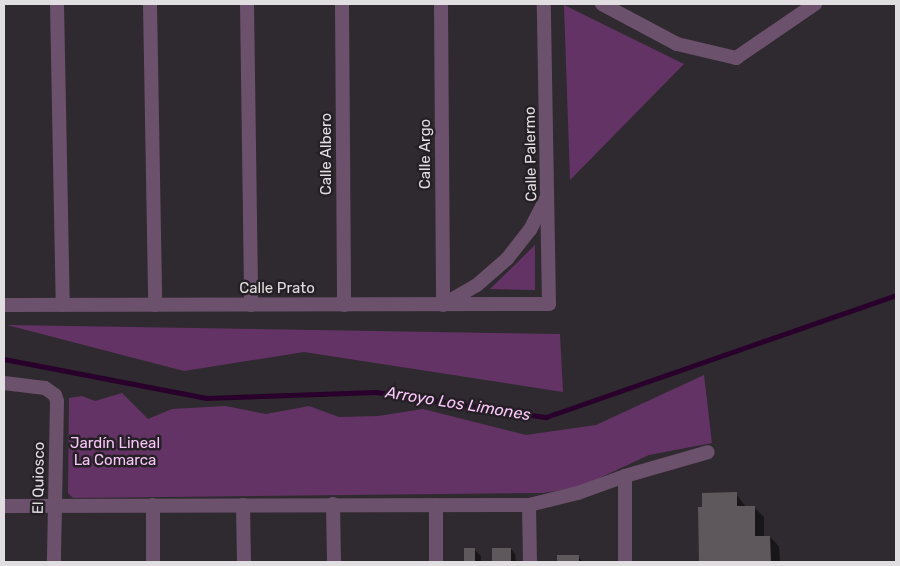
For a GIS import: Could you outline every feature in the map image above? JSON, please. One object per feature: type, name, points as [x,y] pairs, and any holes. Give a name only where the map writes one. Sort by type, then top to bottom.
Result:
[{"type":"street","points":[[57,4],[63,305]]},
{"type":"street","points":[[150,4],[155,305]]},
{"type":"street","points":[[246,4],[251,305]]},
{"type":"street","name":"Calle Albero","points":[[342,4],[344,305]]},
{"type":"street","name":"Calle Argo","points":[[441,4],[444,305]]},
{"type":"street","name":"Calle Palermo","points":[[544,4],[549,304]]},
{"type":"street","points":[[602,4],[677,44],[736,58],[815,4]]},
{"type":"street","points":[[444,305],[477,285],[507,259],[530,230],[548,195]]},
{"type":"street","name":"Calle Prato","points":[[4,306],[549,304]]},
{"type":"street","name":"El Quiosco","points":[[4,383],[45,388],[55,395],[54,562]]},
{"type":"street","points":[[4,506],[529,505],[578,494],[625,476],[708,452]]},
{"type":"street","points":[[625,476],[626,562]]},
{"type":"street","points":[[333,504],[334,562]]},
{"type":"street","points":[[153,505],[153,562]]},
{"type":"street","points":[[244,505],[244,562]]},
{"type":"street","points":[[436,505],[436,562]]},
{"type":"street","points":[[529,505],[530,562]]},
{"type":"green space","points":[[564,5],[684,64],[570,180]]},
{"type":"green space","points":[[535,245],[535,290],[490,289]]},
{"type":"green space","points":[[7,325],[560,334],[563,392],[304,352],[184,371]]},
{"type":"green space","name":"Jardín Lineal La Comarca","points":[[704,375],[712,443],[649,455],[580,487],[543,493],[73,498],[68,493],[69,398],[82,396],[95,401],[122,393],[148,419],[172,409],[225,406],[266,414],[309,406],[339,417],[378,416],[423,409],[526,435],[596,425]]},
{"type":"building","points":[[737,492],[737,506],[755,506],[755,536],[770,536],[771,562],[699,562],[698,507],[702,507],[702,493]]},
{"type":"building","points":[[464,548],[475,548],[475,562],[464,562]]},
{"type":"building","points":[[492,548],[511,548],[511,562],[492,562]]},
{"type":"building","points":[[557,555],[579,555],[579,562],[557,562]]},
{"type":"waterway","name":"Arroyo Los Limones","points":[[4,359],[206,398],[376,392],[546,417],[896,295]]}]
